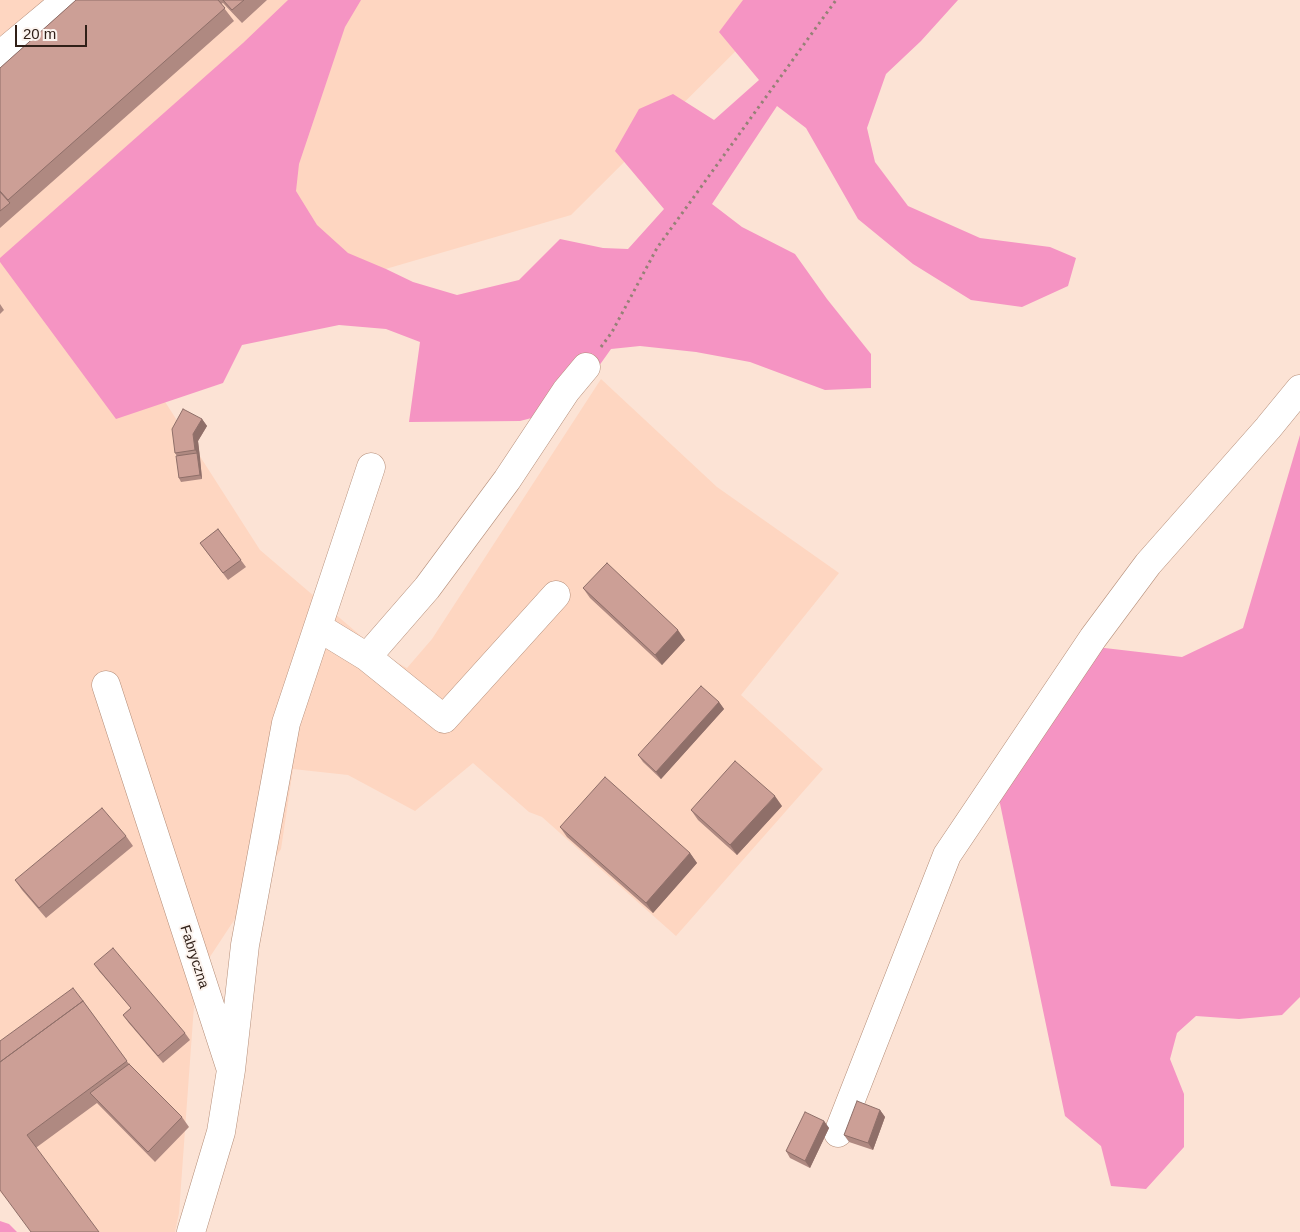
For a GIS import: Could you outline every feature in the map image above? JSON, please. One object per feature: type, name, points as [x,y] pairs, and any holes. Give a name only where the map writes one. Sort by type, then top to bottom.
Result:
[{"type":"street","points":[[0,55],[66,0]]},
{"type":"street","points":[[367,658],[433,580],[507,480],[566,391],[586,367]]},
{"type":"street","points":[[838,1133],[947,855],[1093,638],[1148,564],[1300,389]]},
{"type":"street","points":[[230,1070],[244,945],[286,723],[371,467]]},
{"type":"street","points":[[318,627],[367,658],[444,719],[556,595]]},
{"type":"street","name":"Fabryczna","points":[[106,685],[230,1070],[221,1132],[191,1232]]},
{"type":"path","points":[[586,367],[612,332],[657,248],[836,0]]},
{"type":"shaded area","points":[[0,0],[787,0],[571,215],[128,344],[260,550],[382,654],[407,668],[432,639],[601,379],[717,487],[839,573],[741,695],[823,769],[676,936],[542,817],[529,812],[473,763],[415,811],[348,775],[293,769],[281,849],[196,978],[179,1213],[175,1232],[35,1232],[0,1192]]},
{"type":"shaded area","points":[[288,0],[361,0],[345,27],[299,164],[296,191],[317,225],[348,253],[413,282],[457,295],[519,280],[560,239],[603,248],[628,249],[664,209],[615,151],[639,109],[673,94],[714,120],[759,80],[719,32],[743,0],[958,0],[921,41],[886,74],[867,128],[875,162],[908,206],[980,238],[1050,247],[1076,258],[1068,286],[1022,307],[971,300],[913,264],[858,219],[806,128],[777,106],[712,204],[742,227],[795,254],[827,299],[871,354],[871,388],[825,390],[750,362],[696,352],[640,346],[611,349],[584,387],[547,414],[520,421],[409,422],[420,342],[386,329],[339,325],[242,345],[223,383],[116,419],[0,262],[0,258],[243,43]]},
{"type":"shaded area","points":[[1300,435],[1300,997],[1282,1015],[1239,1019],[1196,1016],[1177,1033],[1170,1059],[1184,1094],[1184,1147],[1146,1189],[1111,1186],[1101,1146],[1065,1116],[998,794],[1096,647],[1182,657],[1243,628]]},
{"type":"shaded area","points":[[0,1221],[9,1224],[17,1232],[0,1232]]},
{"type":"building","points":[[76,0],[218,0],[225,8],[8,200],[0,191],[0,68]]},
{"type":"building","points":[[223,0],[244,0],[232,10]]},
{"type":"building","points":[[0,192],[10,203],[0,211]]},
{"type":"building","points":[[183,409],[202,419],[193,434],[195,450],[175,453],[172,429]]},
{"type":"building","points":[[197,453],[200,475],[179,478],[176,456]]},
{"type":"building","points":[[218,529],[241,560],[223,573],[200,543]]},
{"type":"building","points":[[607,563],[678,630],[655,655],[583,588]]},
{"type":"building","points":[[701,686],[719,702],[656,772],[638,755]]},
{"type":"building","points":[[735,761],[775,796],[730,845],[691,810]]},
{"type":"building","points":[[605,777],[690,853],[646,903],[560,827]]},
{"type":"building","points":[[102,808],[126,836],[39,908],[15,880]]},
{"type":"building","points":[[113,948],[185,1033],[158,1056],[123,1015],[131,1008],[94,964]]},
{"type":"building","points":[[73,988],[83,1001],[0,1062],[0,1041]]},
{"type":"building","points":[[83,1001],[127,1061],[27,1135],[99,1232],[31,1232],[0,1190],[0,1062]]},
{"type":"building","points":[[129,1064],[182,1117],[148,1152],[90,1093]]},
{"type":"building","points":[[857,1101],[880,1110],[868,1143],[844,1135]]},
{"type":"building","points":[[805,1112],[824,1121],[805,1161],[786,1151]]}]
